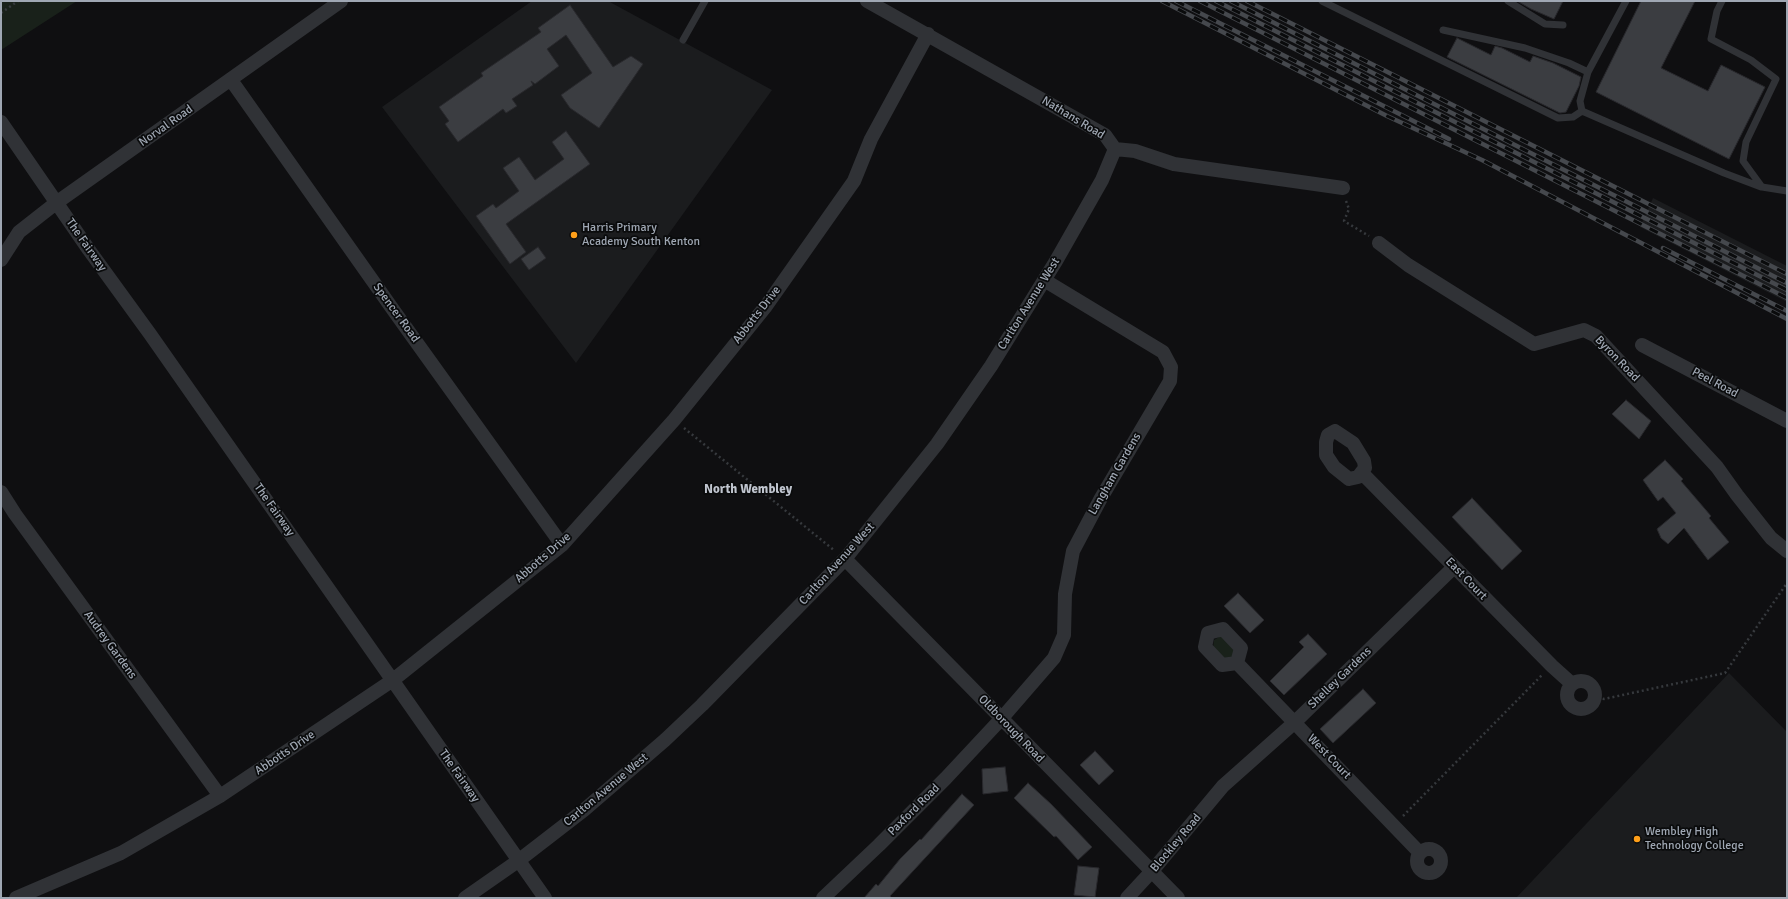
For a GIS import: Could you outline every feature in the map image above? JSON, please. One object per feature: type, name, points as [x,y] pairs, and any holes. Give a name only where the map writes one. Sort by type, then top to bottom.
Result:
[{"type":"street","name":"Norval Road","points":[[1,260],[19,232],[56,203],[341,1]]},
{"type":"street","name":"Nathans Road","points":[[867,1],[1105,134],[1115,149],[1135,151],[1174,164],[1343,188]]},
{"type":"street","name":"Abbotts Drive","points":[[16,898],[121,853],[220,796],[393,680],[562,545],[674,420],[766,306],[854,181],[871,139],[928,34]]},
{"type":"street","name":"Spencer Road","points":[[231,80],[562,545]]},
{"type":"street","name":"The Fairway","points":[[1,122],[56,203],[150,334],[545,898]]},
{"type":"street","name":"Carlton Avenue West","points":[[465,898],[518,861],[584,810],[665,740],[702,705],[845,559],[937,444],[991,366],[1044,280],[1102,180],[1115,149]]},
{"type":"street","name":"Byron Road","points":[[1379,243],[1408,265],[1534,344],[1584,330],[1596,336],[1717,467],[1771,538],[1787,551]]},
{"type":"street","name":"Langham Gardens","points":[[1002,718],[1054,658],[1064,635],[1065,594],[1073,552],[1101,498],[1170,381],[1171,367],[1163,352],[1044,280]]},
{"type":"street","name":"Peel Road","points":[[1642,345],[1787,421]]},
{"type":"street","name":"East Court","points":[[1362,473],[1552,666],[1572,684]]},
{"type":"street","name":"Audrey Gardens","points":[[1,492],[14,514],[220,796]]},
{"type":"street","name":"Oldborough Road","points":[[845,559],[1178,898]]},
{"type":"street","name":"Shelley Gardens","points":[[1223,786],[1295,722],[1454,567]]},
{"type":"street","name":"West Court","points":[[1237,663],[1420,852]]},
{"type":"street","points":[[1580,680],[1593,686],[1596,696],[1590,707],[1580,710],[1569,704],[1566,692],[1572,684],[1580,680]]},
{"type":"street","name":"Paxford Road","points":[[823,898],[929,795],[1002,718]]},
{"type":"street","name":"Blockley Road","points":[[1127,898],[1152,871],[1223,786]]},
{"type":"lane","points":[[682,40],[705,1]]},
{"type":"lane","points":[[1322,1],[1558,118],[1573,117],[1582,112]]},
{"type":"lane","points":[[1508,1],[1545,24],[1563,25]]},
{"type":"lane","points":[[1582,112],[1580,101],[1588,72],[1626,1]]},
{"type":"lane","points":[[1722,1],[1717,11],[1711,39],[1752,60],[1776,79],[1746,142],[1743,161],[1762,187]]},
{"type":"lane","points":[[1443,30],[1525,48],[1569,63],[1588,72]]},
{"type":"lane","points":[[1582,112],[1724,173],[1762,187],[1787,191]]},
{"type":"path","points":[[1,13],[18,1]]},
{"type":"path","points":[[1348,206],[1349,209],[1344,221],[1379,243]]},
{"type":"path","points":[[674,420],[845,559]]},
{"type":"path","points":[[1595,692],[1604,699],[1725,673],[1787,582]]},
{"type":"path","points":[[1395,825],[1552,666]]},
{"type":"shaded area","points":[[1,1],[77,1],[1,50]]},
{"type":"shaded area","name":"Harris Primary Academy South Kenton","points":[[532,1],[608,1],[772,90],[576,363],[382,107]]},
{"type":"shaded area","points":[[1653,198],[1787,266],[1787,302],[1640,227]]},
{"type":"shaded area","points":[[1222,637],[1234,647],[1235,655],[1227,660],[1213,648],[1214,640]]},
{"type":"shaded area","points":[[1729,673],[1787,732],[1787,898],[1516,898]]},
{"type":"building","points":[[1517,1],[1563,1],[1554,19]]},
{"type":"building","points":[[1641,1],[1695,1],[1661,68],[1708,91],[1721,65],[1765,87],[1729,159],[1596,92]]},
{"type":"building","points":[[570,5],[613,67],[631,56],[643,64],[599,128],[570,108],[561,95],[592,73],[566,35],[547,49],[559,66],[535,84],[531,81],[533,85],[512,99],[517,106],[506,113],[503,109],[458,142],[445,124],[449,121],[439,107],[483,76],[481,73],[541,32],[538,28]]},
{"type":"building","points":[[1457,38],[1491,55],[1495,46],[1530,62],[1533,56],[1553,63],[1581,77],[1579,86],[1566,112],[1560,113],[1447,57]]},
{"type":"building","points":[[566,131],[590,164],[506,224],[526,252],[510,264],[476,216],[493,204],[496,208],[519,191],[503,168],[519,157],[535,180],[564,159],[552,142]]},
{"type":"building","points":[[538,247],[546,258],[529,270],[521,259]]},
{"type":"building","points":[[1626,400],[1651,421],[1639,439],[1612,414]]},
{"type":"building","points":[[1665,460],[1683,479],[1681,481],[1711,516],[1709,518],[1729,542],[1708,560],[1684,528],[1668,544],[1661,538],[1657,529],[1676,513],[1663,497],[1658,501],[1643,480]]},
{"type":"building","points":[[1472,498],[1522,551],[1502,570],[1452,517]]},
{"type":"building","points":[[1238,593],[1264,620],[1250,633],[1224,606]]},
{"type":"building","points":[[1308,634],[1327,654],[1284,695],[1270,681],[1304,647],[1299,642]]},
{"type":"building","points":[[1363,689],[1376,703],[1333,743],[1320,729]]},
{"type":"building","points":[[1095,751],[1114,771],[1099,785],[1080,765]]},
{"type":"building","points":[[1005,767],[1008,791],[983,794],[982,769]]},
{"type":"building","points":[[1028,783],[1051,804],[1092,847],[1078,860],[1056,836],[1054,837],[1014,798]]},
{"type":"building","points":[[962,794],[974,805],[890,896],[892,898],[864,898],[876,884],[878,886],[900,859],[920,839],[921,840]]},
{"type":"building","points":[[1078,866],[1099,868],[1095,897],[1074,895]]},
{"type":"railway","points":[[1162,1],[1387,116],[1482,160],[1787,319]]},
{"type":"railway","points":[[1176,1],[1449,139]]},
{"type":"railway","points":[[1200,1],[1787,298]]},
{"type":"railway","points":[[1216,1],[1787,290]]},
{"type":"railway","points":[[1231,1],[1787,283]]},
{"type":"railway","points":[[1247,1],[1787,274]]},
{"type":"railway","points":[[1663,248],[1787,311]]},
{"type":"place","name":"Harris Primary Academy South Kenton","points":[[574,235]]},
{"type":"place","name":"Wembley High Technology College","points":[[1637,839]]},
{"type":"district","name":"North Wembley","points":[[748,490]]}]
